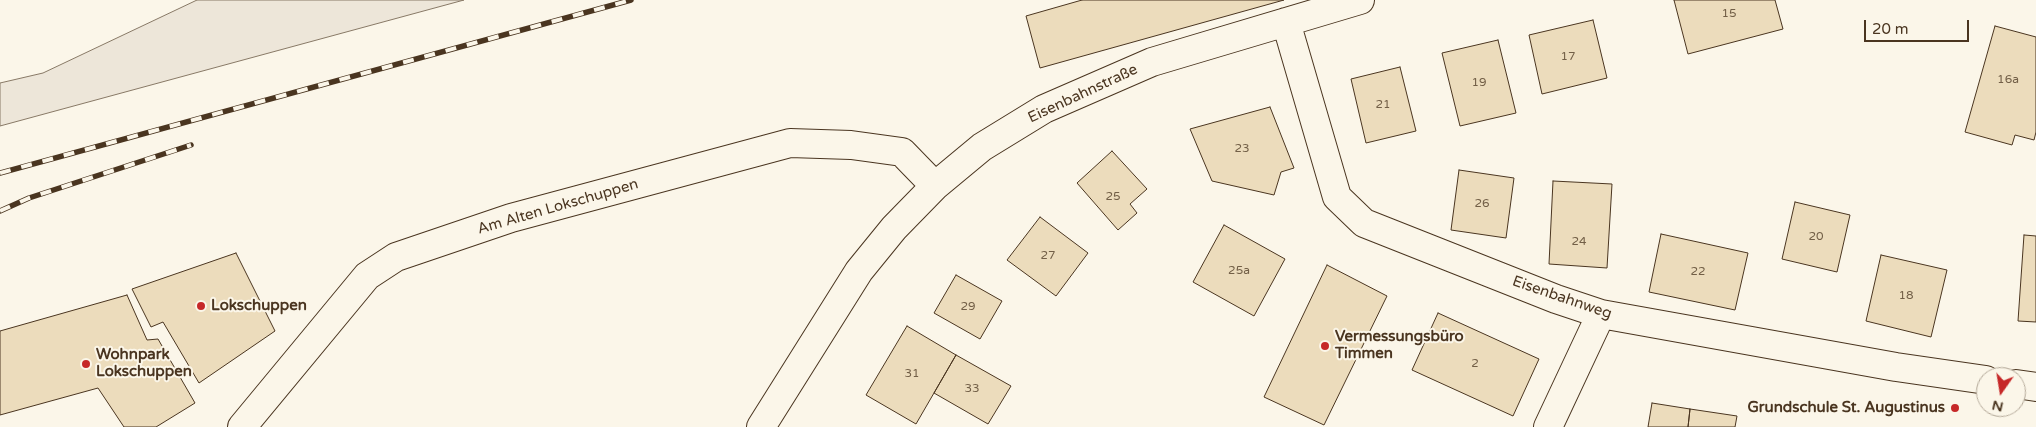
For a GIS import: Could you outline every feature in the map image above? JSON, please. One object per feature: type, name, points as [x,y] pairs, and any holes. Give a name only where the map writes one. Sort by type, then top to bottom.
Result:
[{"type":"street","name":"Eisenbahnstraße","points":[[761,427],[859,272],[894,228],[935,186],[982,147],[1044,109],[1152,62],[1360,0]]},
{"type":"street","name":"Eisenbahnweg","points":[[1286,22],[1336,197],[1364,223],[1556,299],[1601,314],[1896,367],[1976,379]]},
{"type":"street","name":"Am Alten Lokschuppen","points":[[242,427],[367,276],[396,258],[511,218],[790,143],[851,145],[902,152],[935,186]]},
{"type":"street","points":[[1548,427],[1601,314]]},
{"type":"shaded area","points":[[197,0],[464,0],[0,126],[0,83],[43,73]]},
{"type":"building","points":[[1082,0],[1284,0],[1040,68],[1026,16]]},
{"type":"building","points":[[1674,0],[1775,0],[1783,29],[1688,54]]},
{"type":"building","points":[[1593,20],[1607,78],[1542,94],[1529,35]]},
{"type":"building","points":[[1995,26],[2036,37],[2036,132],[2034,140],[2015,135],[2012,145],[1965,132]]},
{"type":"building","points":[[1498,40],[1516,113],[1460,126],[1442,53]]},
{"type":"building","points":[[1400,67],[1416,131],[1366,143],[1351,79]]},
{"type":"building","points":[[1270,107],[1294,168],[1281,172],[1274,195],[1212,181],[1190,129]]},
{"type":"building","points":[[1112,151],[1147,189],[1130,204],[1137,213],[1118,230],[1077,183]]},
{"type":"building","points":[[1459,170],[1514,178],[1506,238],[1451,230]]},
{"type":"building","points":[[1553,181],[1612,184],[1607,268],[1549,264]]},
{"type":"building","points":[[1795,202],[1850,215],[1837,272],[1782,259]]},
{"type":"building","points":[[1040,217],[1088,253],[1056,296],[1007,260]]},
{"type":"building","points":[[1224,225],[1285,259],[1254,316],[1193,282]]},
{"type":"building","points":[[1661,234],[1748,253],[1735,310],[1649,292]]},
{"type":"building","points":[[2024,235],[2036,236],[2036,322],[2018,321]]},
{"type":"building","name":"Lokschuppen","points":[[236,253],[275,331],[199,383],[163,322],[151,327],[132,289]]},
{"type":"building","points":[[1881,255],[1947,270],[1931,337],[1866,321]]},
{"type":"building","name":"Vermessungsbüro Timmen","points":[[1327,265],[1387,296],[1324,425],[1264,397]]},
{"type":"building","points":[[956,275],[1002,301],[980,339],[934,313]]},
{"type":"building","name":"Wohnpark Lokschuppen","points":[[127,295],[147,340],[158,339],[195,403],[156,427],[124,427],[98,388],[0,415],[0,331]]},
{"type":"building","points":[[1438,313],[1539,359],[1513,416],[1412,370]]},
{"type":"building","points":[[907,326],[956,355],[916,424],[866,395]]},
{"type":"building","points":[[956,355],[1011,386],[988,424],[934,393]]},
{"type":"building","points":[[1652,403],[1690,409],[1688,427],[1648,427]]},
{"type":"building","points":[[1690,409],[1737,416],[1735,427],[1688,427]]},
{"type":"railway","points":[[0,173],[631,0]]},
{"type":"railway","points":[[0,211],[29,198],[191,145]]},
{"type":"place","name":"Lokschuppen","points":[[201,306]]},
{"type":"place","name":"Vermessungsbüro Timmen","points":[[1325,346]]},
{"type":"place","name":"Wohnpark Lokschuppen","points":[[86,364]]},
{"type":"place","name":"Grundschule St. Augustinus","points":[[1955,408]]}]
